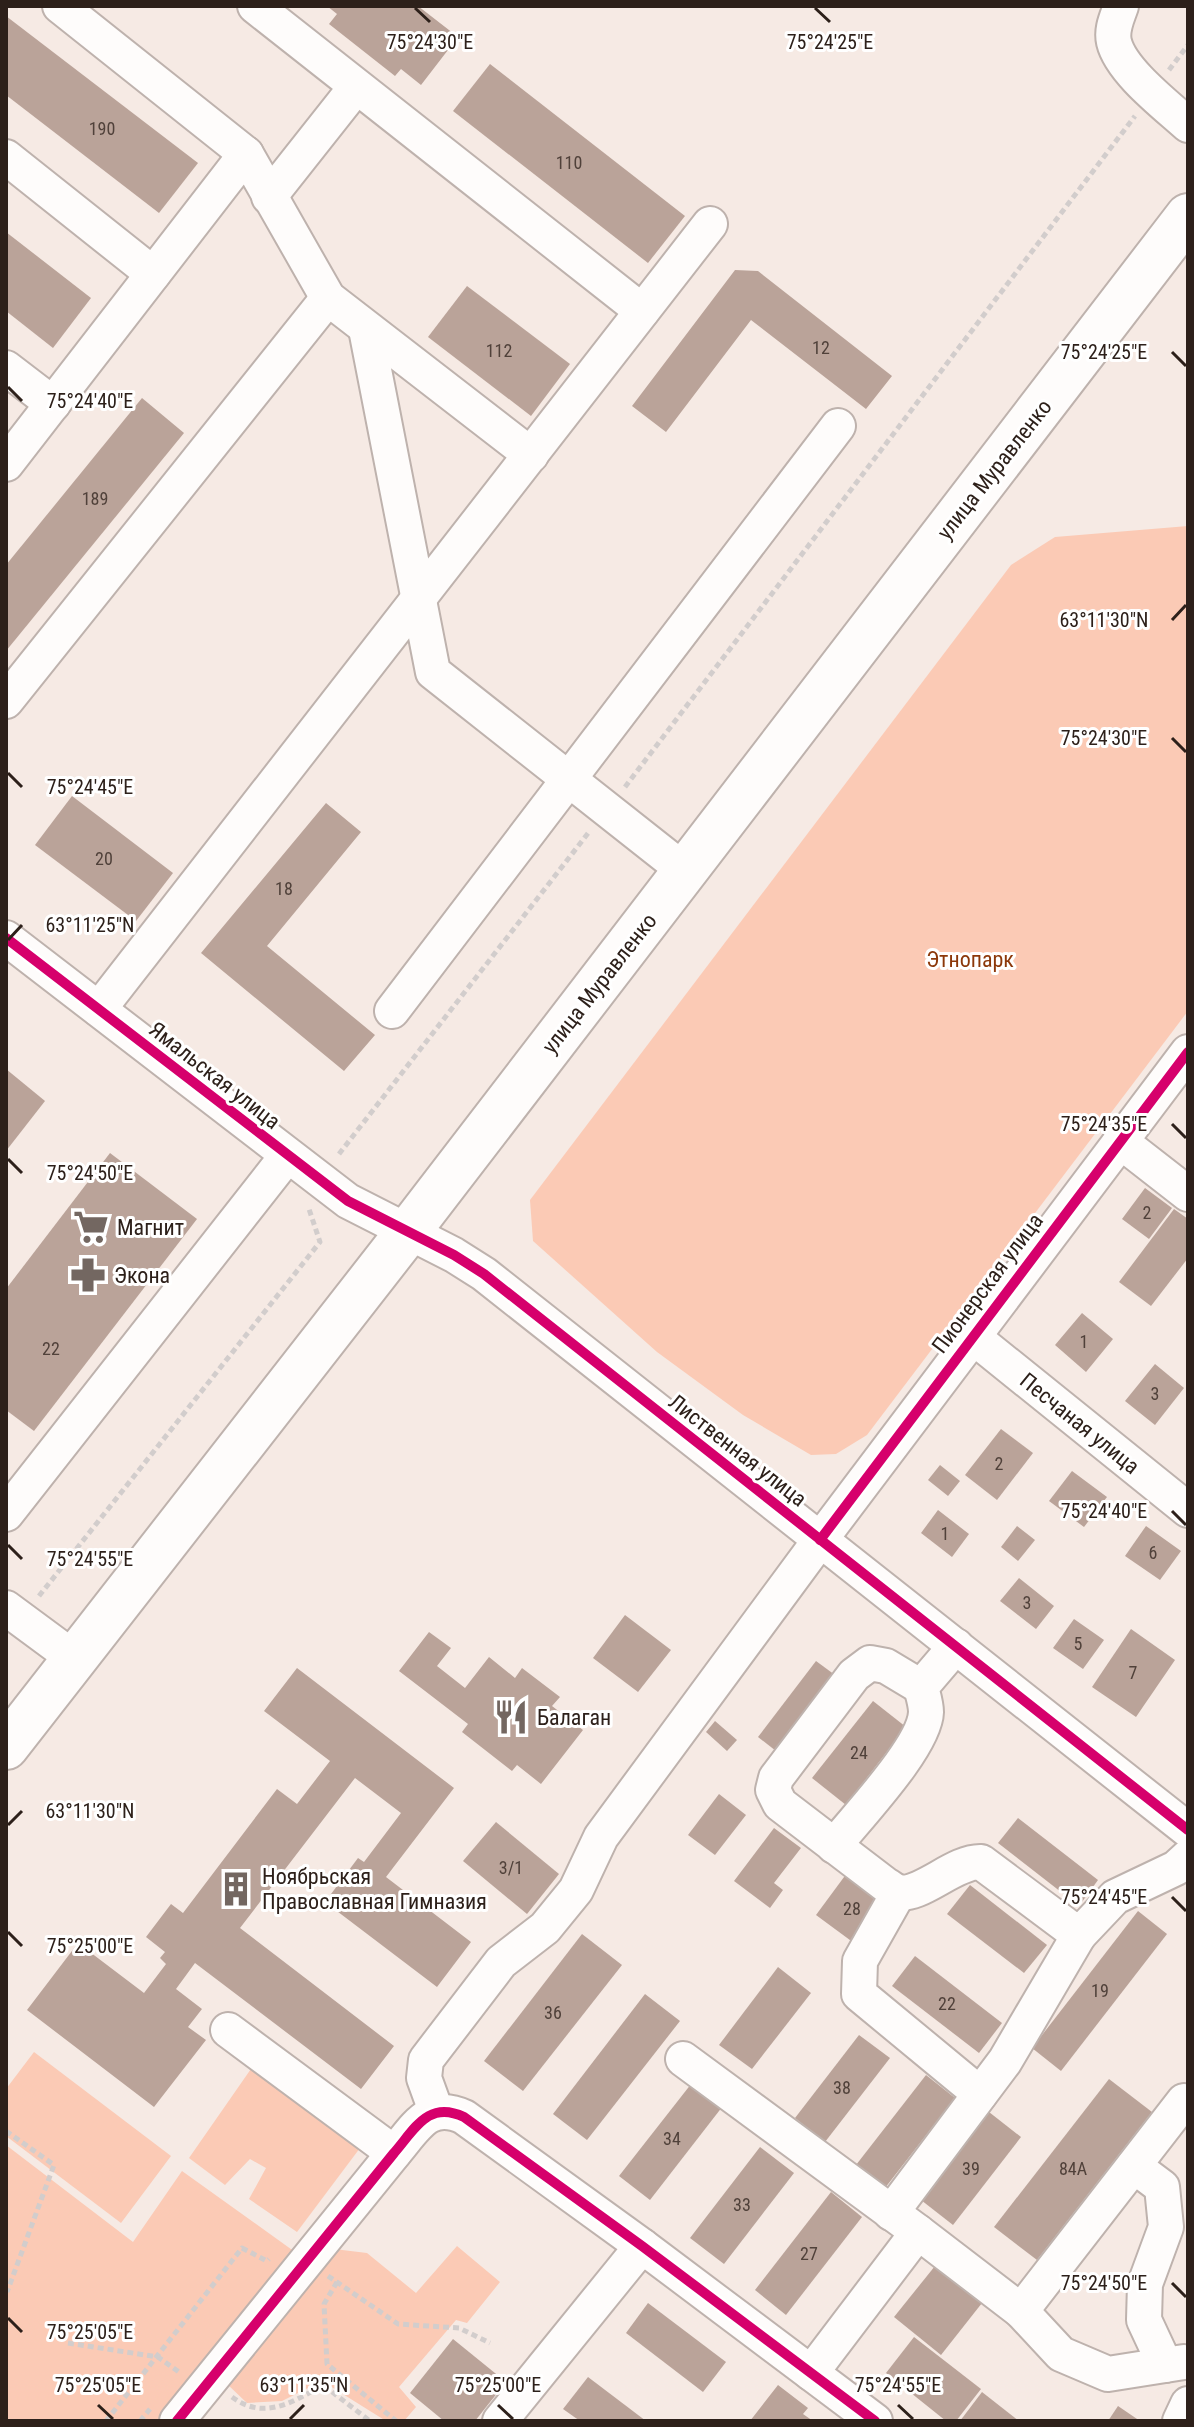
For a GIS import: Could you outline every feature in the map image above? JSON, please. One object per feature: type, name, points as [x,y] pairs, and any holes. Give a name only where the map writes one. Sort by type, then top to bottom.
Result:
[{"type":"main road","name":"улица Муравленко","points":[[6,1747],[407,1233],[1188,216]]},
{"type":"street","points":[[60,6],[246,154],[328,298],[531,455]]},
{"type":"street","points":[[255,6],[642,311]]},
{"type":"street","points":[[1121,6],[1113,25],[1114,41],[1121,59],[1188,125]]},
{"type":"street","points":[[269,197],[356,87]]},
{"type":"street","points":[[8,456],[53,404],[246,154]]},
{"type":"street","points":[[6,157],[153,274]]},
{"type":"street","points":[[99,1009],[710,224]]},
{"type":"street","points":[[10,686],[328,298]]},
{"type":"street","points":[[366,329],[433,672],[685,871]]},
{"type":"street","points":[[6,368],[53,404]]},
{"type":"street","points":[[392,1011],[838,426]]},
{"type":"street","name":"Ямальская улица","points":[[6,938],[348,1201],[407,1233]]},
{"type":"street","name":"Пионерская улица","points":[[436,2111],[424,2078],[426,2060],[501,1962],[545,1928],[576,1890],[601,1837],[972,1336],[1188,1052]]},
{"type":"street","points":[[1120,1141],[1188,1194]]},
{"type":"street","points":[[6,1514],[287,1156]]},
{"type":"street","name":"Лиственная улица","points":[[407,1233],[454,1255],[484,1274],[1188,1830]]},
{"type":"street","name":"Песчаная улица","points":[[972,1336],[1188,1510]]},
{"type":"street","points":[[14,1613],[75,1659]]},
{"type":"street","points":[[921,1687],[956,1646]]},
{"type":"street","points":[[834,1846],[913,1747],[923,1728],[926,1710],[921,1687],[886,1666],[870,1663],[854,1675],[776,1778],[773,1790],[780,1804],[834,1846],[899,1892],[913,1890],[969,1862],[981,1862],[1079,1935]]},
{"type":"street","points":[[811,2373],[905,2223],[980,2094],[1005,2061],[1079,1935],[1115,1897],[1176,1868],[1188,1857]]},
{"type":"street","points":[[899,1892],[860,1961],[859,1994],[980,2094]]},
{"type":"street","points":[[228,2030],[394,2153]]},
{"type":"street","points":[[683,2059],[1021,2311],[1061,2354],[1108,2374],[1176,2364],[1144,2320],[1145,2284],[1166,2227],[1162,2187],[1134,2166]]},
{"type":"street","points":[[1021,2311],[1184,2101],[1188,2105]]},
{"type":"street","points":[[177,2421],[394,2153],[424,2119],[436,2111],[449,2110],[464,2117],[642,2246],[875,2421]]},
{"type":"street","points":[[500,2421],[642,2246]]},
{"type":"street","points":[[1180,2421],[1188,2404]]},
{"type":"path","points":[[339,1154],[607,809],[1188,45]]},
{"type":"path","points":[[14,1613],[320,1242],[305,1197]]},
{"type":"path","points":[[6,2131],[54,2165],[7,2292]]},
{"type":"path","points":[[106,2421],[242,2248],[267,2261],[290,2249],[398,2324],[459,2328],[490,2343]]},
{"type":"path","points":[[337,2282],[324,2304],[327,2364],[396,2421]]},
{"type":"path","points":[[68,2343],[158,2357],[179,2372]]},
{"type":"path","points":[[228,2394],[246,2408],[283,2407],[323,2385],[370,2421]]},
{"type":"green space","name":"Этнопарк","points":[[1188,526],[1188,1011],[867,1435],[836,1454],[811,1455],[743,1415],[657,1352],[533,1241],[530,1200],[1011,565],[1055,537]]},
{"type":"green space","points":[[34,2052],[171,2156],[121,2223],[6,2136],[6,2089]]},
{"type":"green space","points":[[253,2066],[360,2148],[297,2232],[249,2199],[266,2168],[250,2159],[225,2185],[189,2158]]},
{"type":"green space","points":[[6,2145],[133,2242],[182,2171],[295,2252],[157,2421],[6,2421]]},
{"type":"green space","points":[[457,2246],[500,2282],[467,2323],[456,2320],[399,2387],[416,2407],[404,2421],[386,2421],[322,2381],[282,2401],[247,2403],[226,2383],[334,2249],[367,2253],[416,2293]]},
{"type":"building","points":[[327,6],[418,6],[458,37],[421,85],[401,69],[395,76],[329,24],[337,14]]},
{"type":"building","points":[[6,16],[198,163],[159,213],[6,95]]},
{"type":"building","points":[[490,64],[685,216],[648,263],[453,111]]},
{"type":"building","points":[[6,232],[91,298],[53,348],[6,311]]},
{"type":"building","points":[[735,270],[758,271],[892,376],[866,409],[751,320],[666,432],[632,406]]},
{"type":"building","points":[[467,286],[570,364],[531,416],[428,337]]},
{"type":"building","points":[[142,398],[184,433],[6,651],[6,565]]},
{"type":"building","points":[[72,796],[173,873],[136,921],[35,845]]},
{"type":"building","points":[[326,803],[361,832],[267,946],[375,1035],[344,1071],[201,953]]},
{"type":"building","points":[[6,1069],[45,1101],[6,1151]]},
{"type":"building","points":[[110,1153],[197,1219],[34,1431],[6,1410],[6,1289]]},
{"type":"building","points":[[1145,1188],[1172,1208],[1149,1239],[1122,1219]]},
{"type":"building","points":[[1174,1209],[1188,1219],[1188,1258],[1151,1306],[1119,1282]]},
{"type":"building","points":[[1082,1313],[1113,1339],[1086,1372],[1055,1345]]},
{"type":"building","points":[[1155,1364],[1184,1388],[1155,1425],[1125,1401]]},
{"type":"building","points":[[1001,1429],[1033,1453],[997,1500],[965,1475]]},
{"type":"building","points":[[940,1465],[960,1481],[948,1496],[928,1480]]},
{"type":"building","points":[[1072,1471],[1107,1497],[1084,1527],[1049,1501]]},
{"type":"building","points":[[938,1510],[969,1534],[952,1557],[921,1533]]},
{"type":"building","points":[[1017,1526],[1035,1540],[1018,1561],[1001,1547]]},
{"type":"building","points":[[1146,1526],[1181,1551],[1160,1580],[1125,1556]]},
{"type":"building","points":[[1019,1578],[1054,1606],[1036,1629],[1000,1601]]},
{"type":"building","points":[[625,1615],[671,1650],[638,1692],[593,1658]]},
{"type":"building","points":[[1074,1619],[1104,1640],[1083,1669],[1053,1648]]},
{"type":"building","points":[[1131,1629],[1175,1660],[1136,1717],[1092,1687]]},
{"type":"building","name":"Балаган","points":[[429,1632],[451,1648],[437,1666],[465,1688],[489,1657],[515,1678],[522,1668],[560,1697],[552,1706],[583,1730],[541,1784],[517,1765],[512,1771],[462,1732],[468,1724],[399,1671]]},
{"type":"building","points":[[816,1661],[835,1675],[776,1751],[758,1737]]},
{"type":"building","name":"Ноябрьская Православная Гимназия","points":[[297,1668],[454,1788],[386,1877],[471,1942],[437,1987],[325,1902],[358,1858],[364,1862],[401,1813],[355,1778],[240,1928],[394,2046],[361,2089],[195,1963],[176,1989],[202,2009],[188,2027],[206,2040],[154,2107],[27,2010],[78,1943],[144,1993],[166,1964],[160,1958],[165,1952],[146,1937],[171,1904],[183,1913],[277,1789],[297,1804],[330,1761],[264,1711]]},
{"type":"building","points":[[873,1701],[906,1727],[846,1805],[812,1778]]},
{"type":"building","points":[[715,1721],[737,1740],[727,1751],[706,1732]]},
{"type":"building","points":[[719,1794],[746,1815],[715,1855],[688,1835]]},
{"type":"building","points":[[1018,1818],[1098,1880],[1079,1906],[998,1843]]},
{"type":"building","points":[[496,1822],[559,1874],[527,1914],[463,1861]]},
{"type":"building","points":[[774,1828],[801,1848],[774,1883],[783,1890],[770,1908],[734,1881]]},
{"type":"building","points":[[847,1873],[889,1903],[858,1946],[816,1915]]},
{"type":"building","points":[[970,1885],[1047,1945],[1024,1973],[947,1914]]},
{"type":"building","points":[[1138,1911],[1167,1934],[1061,2071],[1032,2048]]},
{"type":"building","points":[[582,1934],[622,1965],[523,2091],[484,2061]]},
{"type":"building","points":[[915,1956],[1002,2023],[979,2053],[892,1986]]},
{"type":"building","points":[[778,1967],[811,1993],[752,2069],[719,2045]]},
{"type":"building","points":[[645,1994],[680,2021],[587,2140],[553,2114]]},
{"type":"building","points":[[859,2035],[890,2058],[825,2142],[795,2118]]},
{"type":"building","points":[[926,2075],[955,2098],[885,2188],[856,2165]]},
{"type":"building","points":[[695,2079],[726,2102],[650,2200],[619,2176]]},
{"type":"building","points":[[1109,2079],[1152,2112],[1037,2260],[994,2227]]},
{"type":"building","points":[[989,2112],[1021,2137],[953,2225],[921,2200]]},
{"type":"building","points":[[760,2147],[794,2173],[724,2264],[690,2238]]},
{"type":"building","points":[[831,2192],[862,2217],[786,2315],[755,2290]]},
{"type":"building","points":[[935,2266],[982,2303],[941,2355],[894,2317]]},
{"type":"building","points":[[648,2303],[726,2362],[703,2392],[626,2333]]},
{"type":"building","points":[[914,2337],[981,2389],[956,2421],[946,2421],[886,2373]]},
{"type":"building","points":[[453,2339],[506,2382],[475,2421],[444,2421],[410,2393]]},
{"type":"building","points":[[588,2377],[646,2421],[580,2421],[563,2409]]},
{"type":"building","points":[[778,2385],[808,2408],[803,2414],[813,2421],[750,2421]]},
{"type":"building","points":[[982,2392],[1019,2421],[960,2421]]},
{"type":"building","points":[[1118,2406],[1140,2421],[1108,2421]]},
{"type":"cycle path","points":[[6,938],[348,1201],[454,1255],[484,1274],[1188,1830]]},
{"type":"cycle path","points":[[820,1540],[1188,1052]]},
{"type":"cycle path","points":[[177,2421],[409,2135],[423,2120],[441,2112],[464,2117],[875,2421]]},
{"type":"place","name":"Магнит","points":[[91,1227]]},
{"type":"place","name":"Экона","points":[[88,1275]]},
{"type":"place","name":"Балаган","points":[[511,1717]]},
{"type":"place","name":"Ноябрьская Православная Гимназия","points":[[236,1889]]}]
